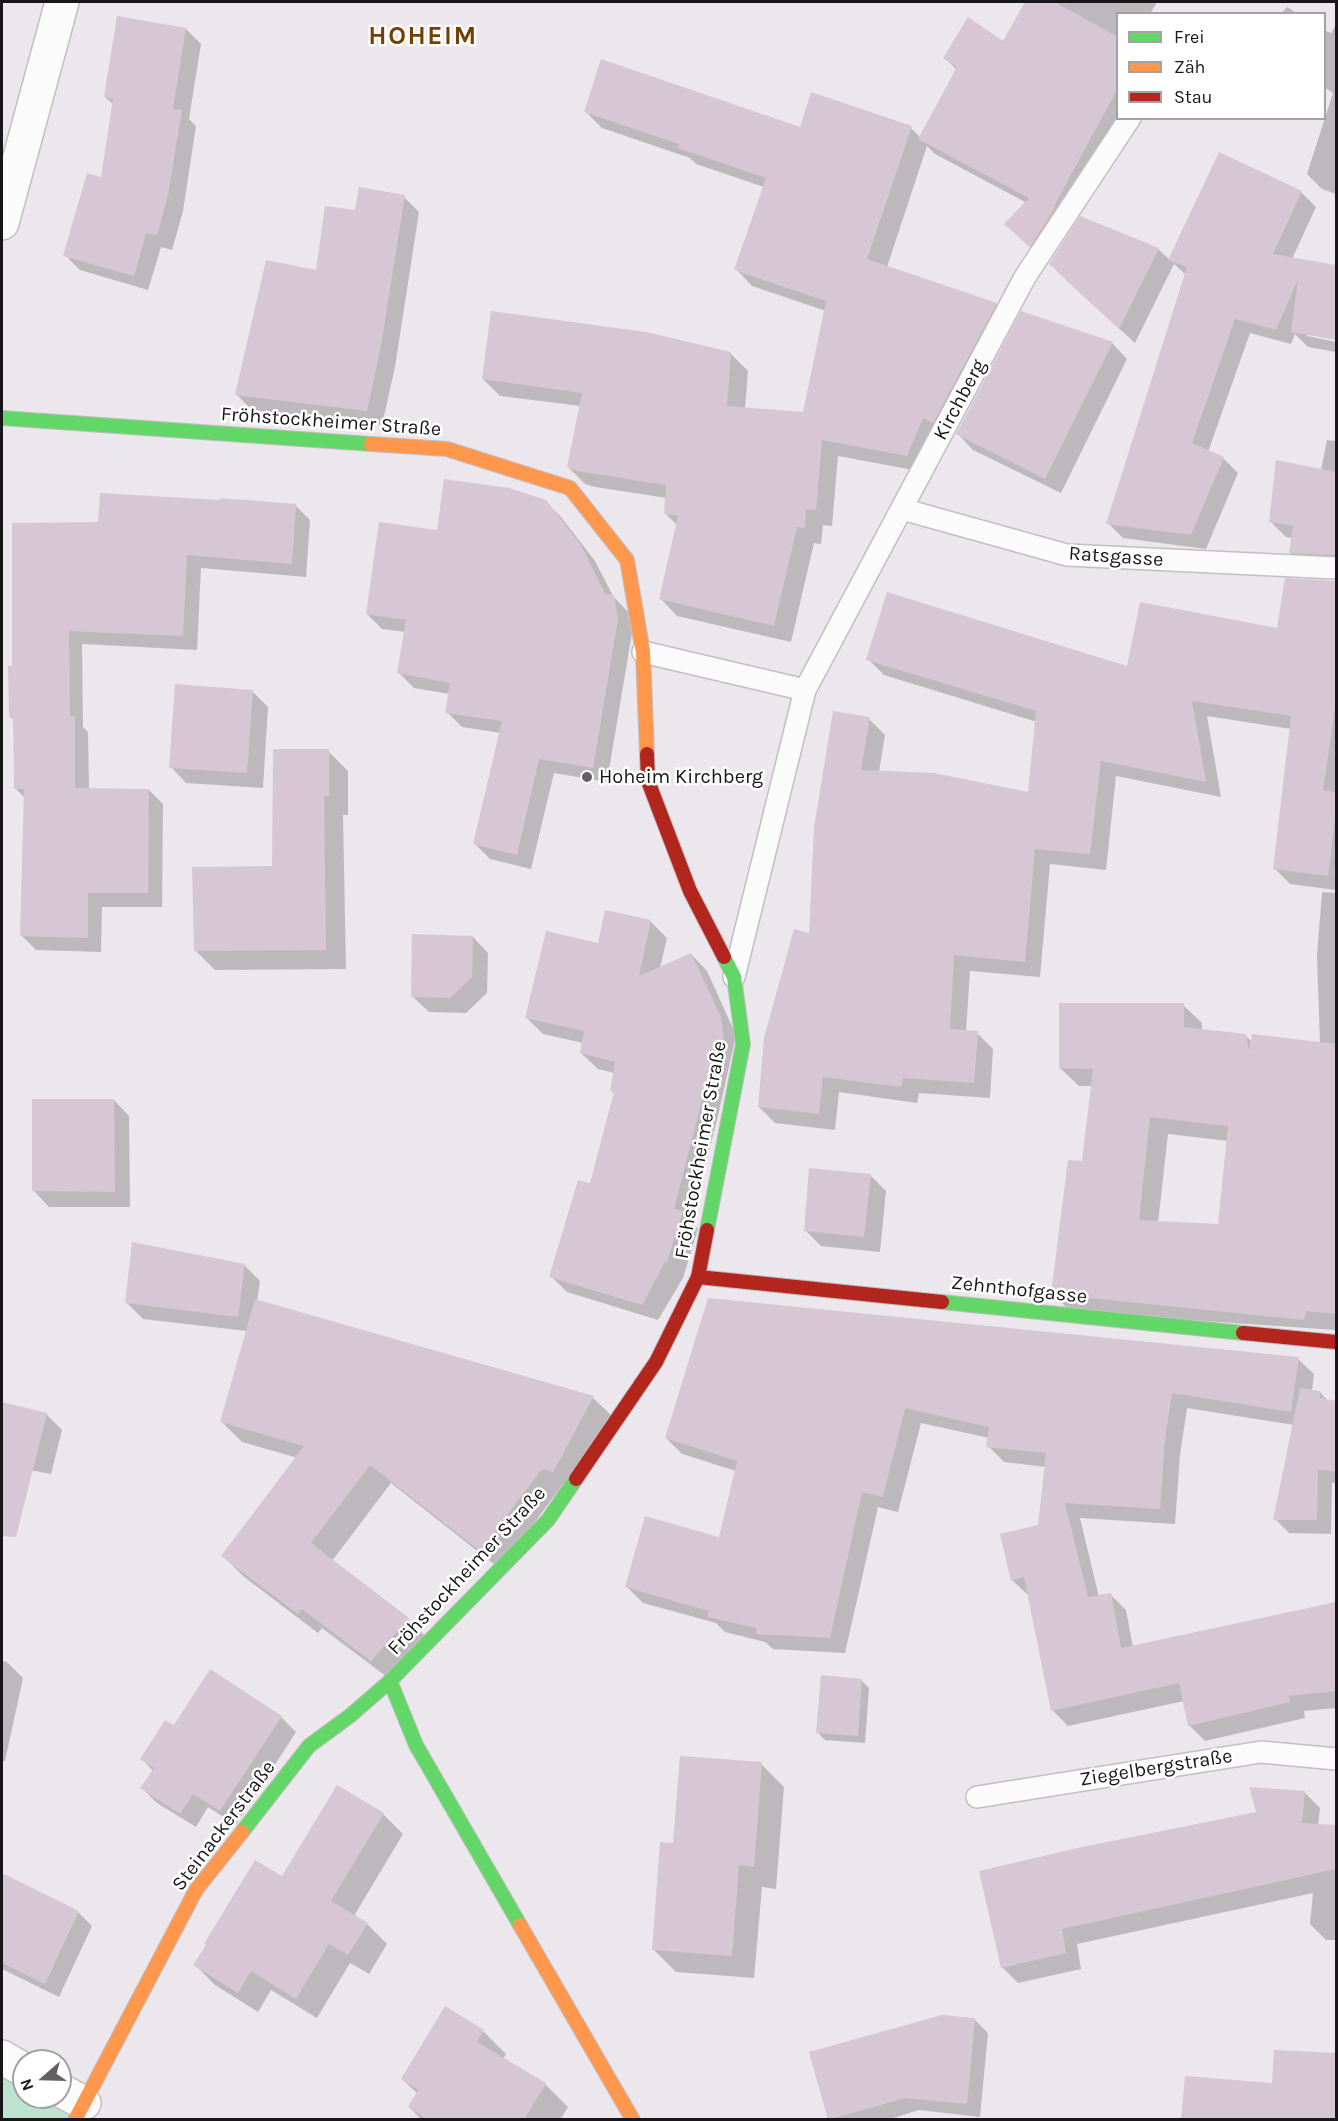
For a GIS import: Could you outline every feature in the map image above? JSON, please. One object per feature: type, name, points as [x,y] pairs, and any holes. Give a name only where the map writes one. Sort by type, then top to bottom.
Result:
[{"type":"street","points":[[2,223],[62,2]]},
{"type":"street","name":"Fröhstockheimer Straße","points":[[2,418],[447,449],[570,488],[627,560],[643,652],[648,781],[690,891],[734,977],[743,1044],[698,1276],[656,1362],[548,1520],[390,1681],[416,1745],[633,2120]]},
{"type":"street","name":"Zehnthofgasse","points":[[698,1276],[1336,1342]]},
{"type":"street","name":"Steinackerstraße","points":[[73,2104],[196,1890],[309,1746],[351,1715],[390,1681]]},
{"type":"lane","name":"Kirchberg","points":[[734,977],[805,690],[1025,277],[1129,120]]},
{"type":"lane","name":"Ratsgasse","points":[[902,509],[1067,555],[1336,568]]},
{"type":"lane","points":[[643,652],[805,690]]},
{"type":"lane","name":"Ziegelbergstraße","points":[[977,1797],[1262,1752],[1336,1759]]},
{"type":"green space","points":[[2,2058],[12,2063],[12,2109],[68,2109],[74,2119],[2,2119]]},
{"type":"building","points":[[1025,2],[1055,2],[1116,36],[1116,92],[1054,206],[1056,206],[1030,247],[1004,224],[1029,198],[918,139],[957,67],[943,58],[968,17],[1003,41]]},
{"type":"building","points":[[117,16],[186,28],[173,109],[182,110],[168,195],[157,235],[146,233],[134,276],[63,256],[87,173],[101,177],[113,99],[104,97]]},
{"type":"building","points":[[601,59],[800,127],[811,92],[912,126],[867,259],[997,303],[933,423],[923,418],[907,456],[822,440],[816,510],[806,509],[805,528],[797,527],[774,626],[659,599],[678,516],[664,514],[666,485],[577,471],[567,467],[582,393],[482,379],[491,311],[646,332],[731,352],[727,406],[803,412],[826,301],[734,270],[766,178],[678,148],[679,144],[584,112]]},
{"type":"building","points":[[1219,152],[1302,191],[1273,254],[1336,265],[1336,340],[1291,332],[1298,279],[1276,330],[1235,319],[1192,443],[1224,457],[1191,535],[1106,524],[1187,267],[1168,260]]},
{"type":"building","points":[[359,187],[405,195],[380,351],[367,411],[235,395],[266,260],[316,270],[325,206],[355,210]]},
{"type":"building","points":[[1080,216],[1159,248],[1119,329],[1049,264]]},
{"type":"building","points":[[1021,311],[1113,342],[1045,479],[956,434]]},
{"type":"building","points":[[1276,460],[1336,472],[1336,555],[1289,553],[1293,526],[1269,522]]},
{"type":"building","points":[[444,479],[509,488],[546,500],[581,545],[605,594],[614,595],[618,618],[593,768],[539,759],[517,855],[473,844],[502,721],[445,713],[450,683],[397,673],[406,620],[366,614],[379,522],[437,530]]},
{"type":"building","points":[[100,493],[296,504],[292,564],[187,555],[183,636],[69,631],[70,716],[75,716],[75,788],[149,789],[148,893],[88,893],[88,938],[20,936],[24,789],[14,789],[13,717],[9,717],[8,666],[12,666],[12,523],[98,522]]},
{"type":"building","points":[[1285,578],[1336,581],[1336,702],[1323,790],[1336,792],[1336,811],[1328,876],[1273,869],[1291,716],[1192,701],[1206,782],[1101,761],[1090,854],[1035,849],[1025,962],[954,955],[950,1029],[978,1031],[974,1083],[903,1078],[901,1087],[823,1077],[819,1114],[758,1107],[764,1038],[794,929],[809,933],[814,828],[833,711],[870,717],[861,770],[934,773],[1028,792],[1036,711],[866,660],[887,592],[1127,666],[1140,602],[1277,628]]},
{"type":"building","points":[[175,684],[253,690],[247,773],[169,768]]},
{"type":"building","points":[[273,749],[329,749],[329,796],[324,796],[326,950],[194,951],[192,867],[272,866]]},
{"type":"building","points":[[605,910],[651,920],[639,976],[691,953],[721,1017],[724,1043],[713,1102],[702,1100],[674,1209],[683,1211],[667,1262],[642,1305],[549,1277],[578,1180],[590,1183],[614,1092],[610,1091],[615,1062],[580,1053],[584,1031],[525,1018],[546,931],[598,943]]},
{"type":"building","points":[[412,934],[473,936],[472,977],[450,998],[411,997]]},
{"type":"building","points":[[1059,1003],[1184,1003],[1184,1027],[1246,1034],[1249,1051],[1252,1034],[1336,1044],[1336,1314],[1306,1311],[1304,1320],[1051,1294],[1068,1160],[1082,1161],[1093,1069],[1059,1068]],"holes":[[[1150,1117],[1228,1126],[1218,1224],[1139,1220]]]},
{"type":"building","points":[[32,1099],[114,1099],[115,1192],[32,1191]]},
{"type":"building","points":[[809,1168],[871,1174],[864,1237],[804,1231]]},
{"type":"building","points":[[132,1242],[245,1264],[238,1317],[125,1303]]},
{"type":"building","points":[[708,1298],[1299,1357],[1291,1412],[1172,1393],[1165,1439],[1160,1509],[1065,1503],[1088,1597],[1111,1593],[1121,1648],[1336,1602],[1336,1691],[1289,1696],[1290,1702],[1188,1726],[1179,1683],[1051,1711],[1024,1577],[1011,1581],[1000,1534],[1038,1525],[1046,1453],[986,1447],[989,1427],[905,1408],[883,1497],[862,1492],[830,1638],[756,1634],[757,1628],[707,1617],[709,1611],[625,1587],[645,1516],[719,1537],[737,1461],[665,1438]]},
{"type":"building","points":[[255,1299],[594,1396],[553,1472],[542,1469],[480,1551],[370,1465],[311,1543],[409,1618],[371,1661],[302,1609],[298,1614],[221,1556],[304,1446],[220,1422]]},
{"type":"building","points":[[1300,1388],[1320,1391],[1320,1398],[1336,1401],[1336,1472],[1318,1469],[1317,1520],[1273,1520]]},
{"type":"building","points":[[2,1402],[47,1413],[16,1537],[2,1536]]},
{"type":"building","points":[[210,1669],[282,1716],[220,1811],[193,1794],[180,1814],[140,1788],[154,1768],[140,1759],[165,1720],[174,1725]]},
{"type":"building","points":[[821,1675],[862,1679],[858,1736],[816,1733]]},
{"type":"building","points":[[680,1756],[762,1762],[754,1867],[739,1865],[732,1956],[652,1950],[660,1842],[673,1843]]},
{"type":"building","points":[[337,1785],[384,1813],[331,1901],[368,1923],[348,1955],[329,1944],[296,1999],[251,1971],[238,1993],[193,1965],[255,1860],[282,1876]]},
{"type":"building","points":[[1249,1787],[1305,1791],[1302,1823],[1336,1825],[1336,1869],[1062,1929],[1066,1953],[1001,1968],[979,1871],[1082,1847],[1256,1812]]},
{"type":"building","points":[[2,1873],[79,1911],[45,1984],[2,1963]]},
{"type":"building","points":[[445,2006],[484,2030],[477,2042],[546,2083],[524,2120],[428,2120],[408,2107],[418,2090],[401,2079]]},
{"type":"building","points":[[942,2015],[975,2018],[967,2104],[905,2098],[828,2120],[809,2052]]},
{"type":"building","points":[[1274,2050],[1336,2053],[1336,2120],[1181,2120],[1185,2076],[1272,2083]]},
{"type":"traffic: fast","points":[[2,418],[371,444]]},
{"type":"traffic: fast","points":[[707,1230],[743,1044],[734,977],[724,957]]},
{"type":"traffic: fast","points":[[942,1302],[1243,1333]]},
{"type":"traffic: fast","points":[[520,1925],[416,1745],[390,1681],[548,1520],[576,1479]]},
{"type":"traffic: fast","points":[[242,1832],[309,1746],[351,1715],[390,1681]]},
{"type":"traffic: slow","points":[[371,444],[447,449],[570,488],[627,560],[643,652],[647,754]]},
{"type":"traffic: slow","points":[[75,2120],[196,1890],[242,1832]]},
{"type":"traffic: slow","points":[[520,1925],[633,2120]]},
{"type":"traffic: jam","points":[[647,754],[648,781],[690,891],[724,957]]},
{"type":"traffic: jam","points":[[576,1479],[656,1362],[698,1277],[707,1230]]},
{"type":"traffic: jam","points":[[698,1277],[942,1302]]},
{"type":"traffic: jam","points":[[1243,1333],[1336,1342]]},
{"type":"place","name":"Hoheim Kirchberg","points":[[587,777]]},
{"type":"district","name":"HOHEIM","points":[[423,37]]}]
